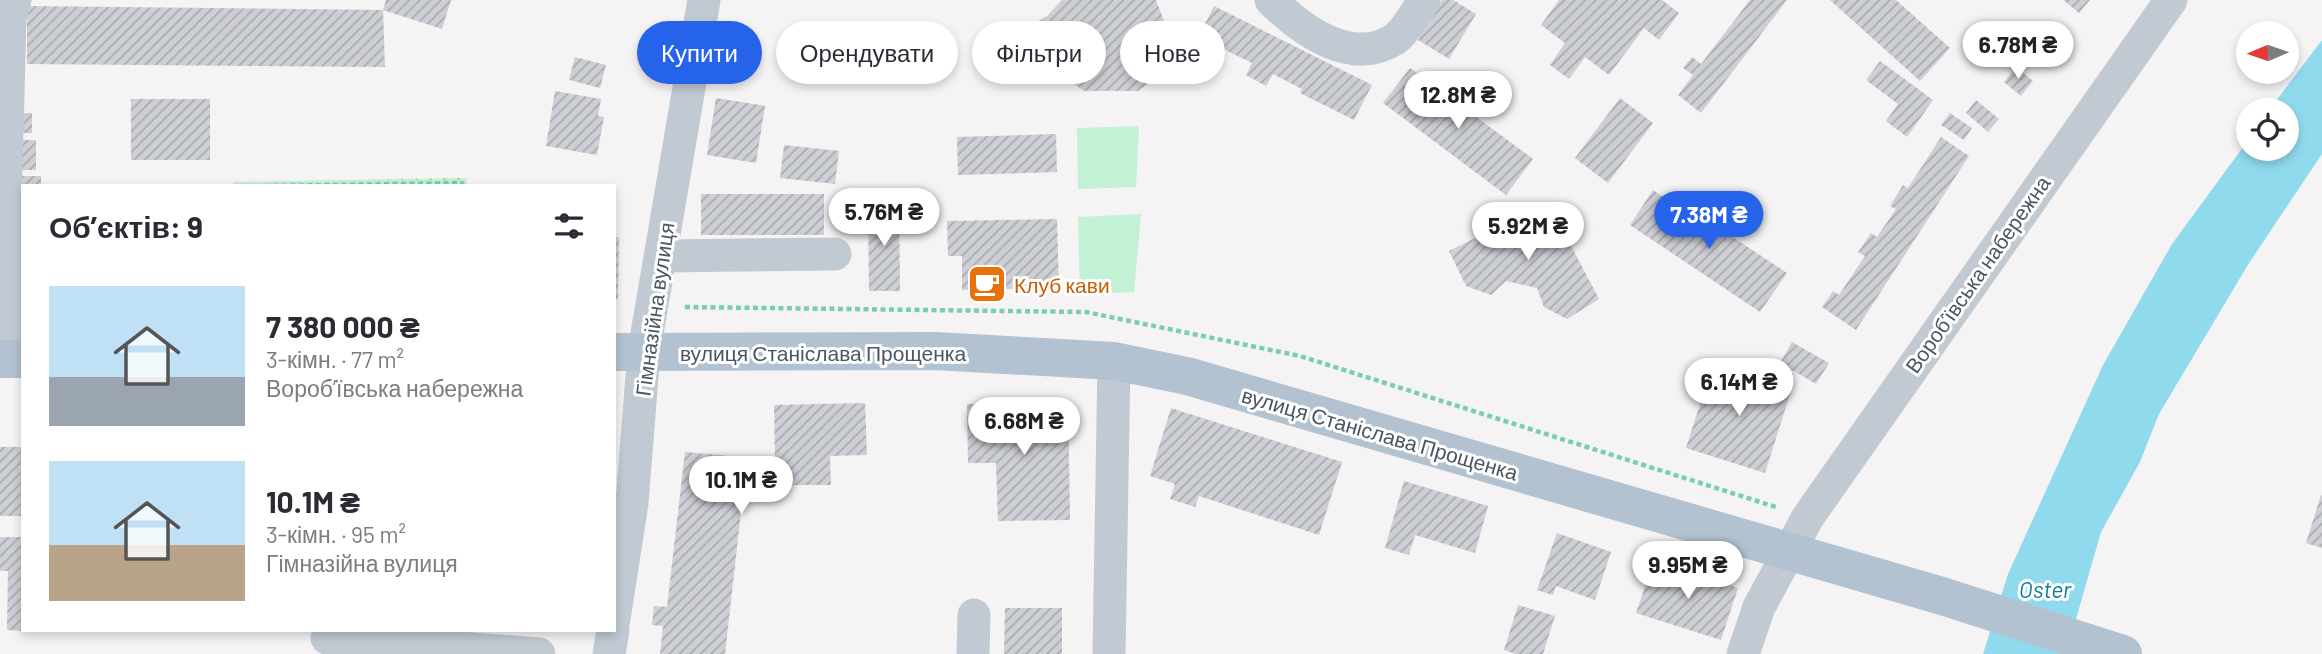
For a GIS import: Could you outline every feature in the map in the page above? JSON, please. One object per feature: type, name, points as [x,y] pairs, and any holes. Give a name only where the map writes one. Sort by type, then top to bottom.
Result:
[{"type":"main road","name":"вулиця Станіслава Прощенка","points":[[629,351],[935,351],[1114,361],[1187,376],[1942,596],[2113,651]]},
{"type":"street","points":[[9,359],[2,243],[10,17],[15,0]]},
{"type":"street","name":"Гімназійна вулиця","points":[[616,606],[632,503],[629,351],[661,256],[704,0]]},
{"type":"street","points":[[1271,0],[1285,15],[1339,47],[1368,52],[1397,38],[1424,0]]},
{"type":"street","name":"Воробʼївська набережна","points":[[1743,654],[1759,607],[1787,551],[2047,173],[2171,0]]},
{"type":"street","points":[[661,256],[835,254]]},
{"type":"street","points":[[1109,654],[1114,361]]},
{"type":"street","points":[[972,654],[974,615]]},
{"type":"street","points":[[609,654],[612,632]]},
{"type":"street","points":[[327,638],[539,654]]},
{"type":"path","points":[[396,184],[461,184]]},
{"type":"green space","points":[[1139,126],[1136,187],[1078,189],[1077,128]]},
{"type":"green space","points":[[466,178],[467,184],[233,184]]},
{"type":"green space","points":[[1141,214],[1134,292],[1080,294],[1078,217]]},
{"type":"water","name":"Oster","points":[[2322,40],[2322,154],[2249,263],[2159,414],[2140,462],[2101,532],[2066,654],[1983,654],[2008,574],[2103,365],[2172,244],[2236,157],[2236,161],[2299,161],[2299,98],[2278,98],[2289,84],[2300,84],[2300,69]]},
{"type":"building","points":[[386,0],[451,0],[442,29],[383,10]]},
{"type":"building","points":[[1062,0],[1156,0],[1164,21],[1120,21],[1120,84],[1148,84],[1138,91],[1084,91],[1074,84],[1106,84],[1106,21],[1039,21]]},
{"type":"building","points":[[1442,0],[1453,0],[1476,14],[1449,59],[1418,40]]},
{"type":"building","points":[[1559,0],[1662,0],[1679,13],[1659,40],[1644,28],[1609,75],[1585,57],[1569,79],[1550,65],[1565,43],[1541,25]]},
{"type":"building","points":[[1750,0],[1787,0],[1701,113],[1678,95],[1693,75],[1683,68],[1692,57],[1701,64]]},
{"type":"building","points":[[1830,0],[1896,0],[1950,48],[1920,81]]},
{"type":"building","points":[[2063,0],[2090,0],[2079,13]]},
{"type":"building","points":[[27,6],[383,10],[385,67],[27,64]]},
{"type":"building","points":[[1214,6],[1372,85],[1354,120],[1300,93],[1302,89],[1273,74],[1266,86],[1246,75],[1252,63],[1225,50],[1225,21],[1206,21]]},
{"type":"building","points":[[575,57],[606,65],[600,88],[569,80]]},
{"type":"building","points":[[1880,61],[1933,100],[1907,137],[1886,121],[1898,104],[1866,80]]},
{"type":"building","points":[[2016,67],[2033,81],[2021,96],[2004,82]]},
{"type":"building","points":[[1410,68],[1533,159],[1506,195],[1383,103]]},
{"type":"building","points":[[555,91],[601,99],[598,116],[604,117],[597,155],[546,146]]},
{"type":"building","points":[[716,98],[765,106],[756,163],[707,155]]},
{"type":"building","points":[[1620,98],[1653,123],[1608,183],[1575,158]]},
{"type":"building","points":[[131,99],[210,99],[210,160],[131,160]]},
{"type":"building","points":[[1976,100],[1999,119],[1988,132],[1966,113]]},
{"type":"building","points":[[13,113],[32,113],[32,133],[14,133]]},
{"type":"building","points":[[1950,113],[1972,128],[1964,140],[1941,125]]},
{"type":"building","points":[[1056,134],[1057,172],[958,175],[957,137]]},
{"type":"building","points":[[1941,137],[1969,156],[1856,330],[1822,307],[1833,291],[1839,295],[1865,256],[1858,252],[1871,233],[1877,237],[1896,209],[1890,206],[1903,185],[1908,188]]},
{"type":"building","points":[[17,140],[36,140],[36,170],[18,170]]},
{"type":"building","points":[[784,145],[839,151],[835,184],[780,178]]},
{"type":"building","points":[[18,176],[41,176],[41,184],[21,184],[21,188],[18,188]]},
{"type":"building","points":[[1653,190],[1722,236],[1725,232],[1787,273],[1760,312],[1630,225]]},
{"type":"building","points":[[701,194],[824,194],[824,235],[701,235]]},
{"type":"building","points":[[1548,202],[1599,299],[1567,319],[1544,307],[1537,288],[1506,281],[1491,295],[1466,286],[1449,251]]},
{"type":"building","points":[[868,204],[899,204],[900,291],[869,291]]},
{"type":"building","points":[[21,214],[21,302],[20,302]]},
{"type":"building","points":[[1057,219],[1059,288],[962,290],[962,256],[948,256],[947,221]]},
{"type":"building","points":[[616,237],[619,237],[616,299]]},
{"type":"building","points":[[1792,342],[1829,363],[1816,384],[1780,363]]},
{"type":"building","points":[[1713,363],[1792,388],[1765,473],[1686,448]]},
{"type":"building","points":[[1068,401],[1070,520],[998,521],[996,463],[968,463],[967,404]]},
{"type":"building","points":[[865,403],[867,455],[830,456],[831,485],[744,485],[725,654],[660,654],[663,626],[652,625],[654,606],[667,607],[685,452],[775,460],[774,405]]},
{"type":"building","points":[[1171,408],[1342,462],[1319,535],[1199,496],[1195,507],[1170,499],[1175,484],[1150,476]]},
{"type":"building","points":[[0,447],[21,447],[21,516],[0,516]]},
{"type":"building","points":[[1404,481],[1488,506],[1475,553],[1415,535],[1409,555],[1385,548]]},
{"type":"building","points":[[2322,496],[2322,548],[2306,543]]},
{"type":"building","points":[[1557,533],[1611,552],[1595,600],[1556,586],[1553,595],[1537,590]]},
{"type":"building","points":[[0,537],[21,537],[21,631],[7,630],[8,571],[0,571]]},
{"type":"building","points":[[1662,563],[1738,588],[1721,640],[1636,613],[1651,569],[1659,571]]},
{"type":"building","points":[[1518,605],[1555,616],[1543,654],[1516,654],[1504,650]]},
{"type":"building","points":[[1005,608],[1062,608],[1062,654],[1004,654]]},
{"type":"place","name":"Клуб кави","points":[[987,284]]}]
